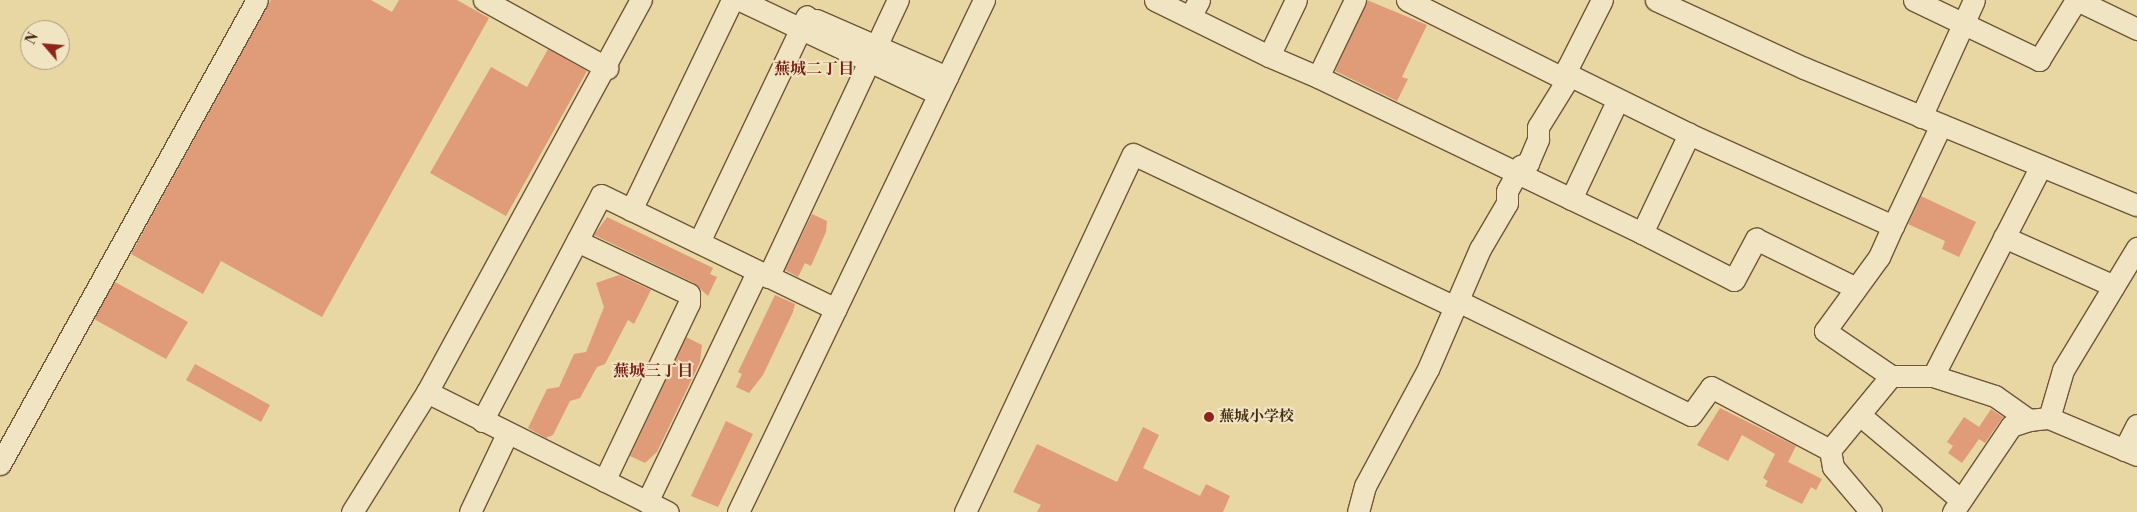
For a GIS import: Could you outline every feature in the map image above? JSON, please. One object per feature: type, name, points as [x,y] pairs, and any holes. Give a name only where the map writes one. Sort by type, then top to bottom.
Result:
[{"type":"street","points":[[0,464],[257,0]]},
{"type":"street","points":[[484,0],[607,68]]},
{"type":"street","points":[[352,512],[427,392],[607,68],[641,0]]},
{"type":"street","points":[[630,210],[732,0]]},
{"type":"street","points":[[740,0],[805,22],[943,85]]},
{"type":"street","points":[[773,0],[805,22]]},
{"type":"street","points":[[647,502],[763,275],[898,0]]},
{"type":"street","points":[[738,512],[984,0]]},
{"type":"street","points":[[1155,0],[1194,9],[1270,56],[1318,77],[1516,174],[1642,233],[1734,280],[1756,240],[1854,287]]},
{"type":"street","points":[[1270,56],[1296,0]]},
{"type":"street","points":[[1318,77],[1355,0]]},
{"type":"street","points":[[1406,0],[1567,77],[1618,99],[1688,134],[1893,226]]},
{"type":"street","points":[[1358,512],[1365,486],[1393,440],[1402,413],[1421,383],[1456,304],[1507,203],[1516,174],[1528,163],[1538,139],[1538,127],[1567,77],[1602,0]]},
{"type":"street","points":[[1656,0],[1941,125],[2137,205]]},
{"type":"street","points":[[1914,0],[1964,22],[2039,60],[2076,0],[2137,29]]},
{"type":"street","points":[[1921,116],[1974,0]]},
{"type":"street","points":[[699,242],[805,22]]},
{"type":"street","points":[[1571,199],[1618,99]]},
{"type":"street","points":[[1941,125],[1879,257],[1854,287],[1825,331],[1891,376],[1933,376],[1995,396],[2039,419],[2130,453],[2137,425]]},
{"type":"street","points":[[1642,233],[1688,134]]},
{"type":"street","points":[[965,512],[1133,154],[1691,415],[1711,387],[1830,450]]},
{"type":"street","points":[[1933,376],[2041,166]]},
{"type":"street","points":[[482,421],[600,195],[836,309]]},
{"type":"street","points":[[2004,237],[2114,286]]},
{"type":"street","points":[[577,241],[689,294],[689,304],[604,481]]},
{"type":"street","points":[[1861,416],[1957,506],[2011,426],[2039,419],[2063,370],[2137,248]]},
{"type":"street","points":[[1830,450],[1861,416],[1891,376]]},
{"type":"street","points":[[427,392],[507,434],[668,512]]},
{"type":"street","points":[[470,512],[507,434]]},
{"type":"street","points":[[1830,450],[1833,467],[1871,512]]},
{"type":"building","points":[[271,0],[371,0],[392,12],[399,0],[457,0],[489,18],[322,317],[221,261],[203,294],[131,254]]},
{"type":"building","points":[[1367,0],[1427,25],[1402,77],[1408,79],[1397,101],[1335,71]]},
{"type":"building","points":[[548,49],[587,71],[506,216],[430,173],[491,67],[527,87]]},
{"type":"building","points":[[1921,196],[1976,222],[1959,257],[1942,249],[1945,241],[1908,224]]},
{"type":"building","points":[[812,214],[827,221],[826,232],[811,266],[805,263],[798,277],[785,270]]},
{"type":"building","points":[[607,217],[713,268],[710,274],[717,277],[708,296],[694,283],[594,235]]},
{"type":"building","points":[[619,275],[651,290],[634,324],[628,320],[605,364],[597,367],[580,398],[570,401],[553,435],[546,438],[528,428],[547,389],[559,387],[574,354],[586,352],[604,307],[596,283]]},
{"type":"building","points":[[115,282],[188,322],[166,359],[94,319]]},
{"type":"building","points":[[775,295],[795,304],[793,312],[763,375],[749,393],[736,387],[742,374],[738,372]]},
{"type":"building","points":[[686,337],[702,345],[700,362],[657,452],[645,463],[630,456]]},
{"type":"building","points":[[195,364],[270,405],[261,422],[186,380]]},
{"type":"building","points":[[1720,408],[1796,446],[1788,462],[1822,479],[1816,490],[1811,487],[1802,504],[1765,486],[1768,481],[1763,478],[1775,454],[1742,435],[1728,461],[1697,445]]},
{"type":"building","points":[[1991,409],[2003,417],[1985,443],[1979,439],[1962,463],[1948,453],[1953,446],[1947,442],[1964,417],[1979,427]]},
{"type":"building","points":[[726,421],[753,434],[718,507],[691,496]]},
{"type":"building","points":[[1143,427],[1159,435],[1143,468],[1200,496],[1206,484],[1230,496],[1223,512],[1037,512],[1041,505],[1013,492],[1037,444],[1117,482]]},
{"type":"place","name":"蕪城小学校","points":[[1209,417]]},
{"type":"district","name":"蕪城二丁目","points":[[814,69]]},
{"type":"district","name":"蕪城三丁目","points":[[653,371]]}]
